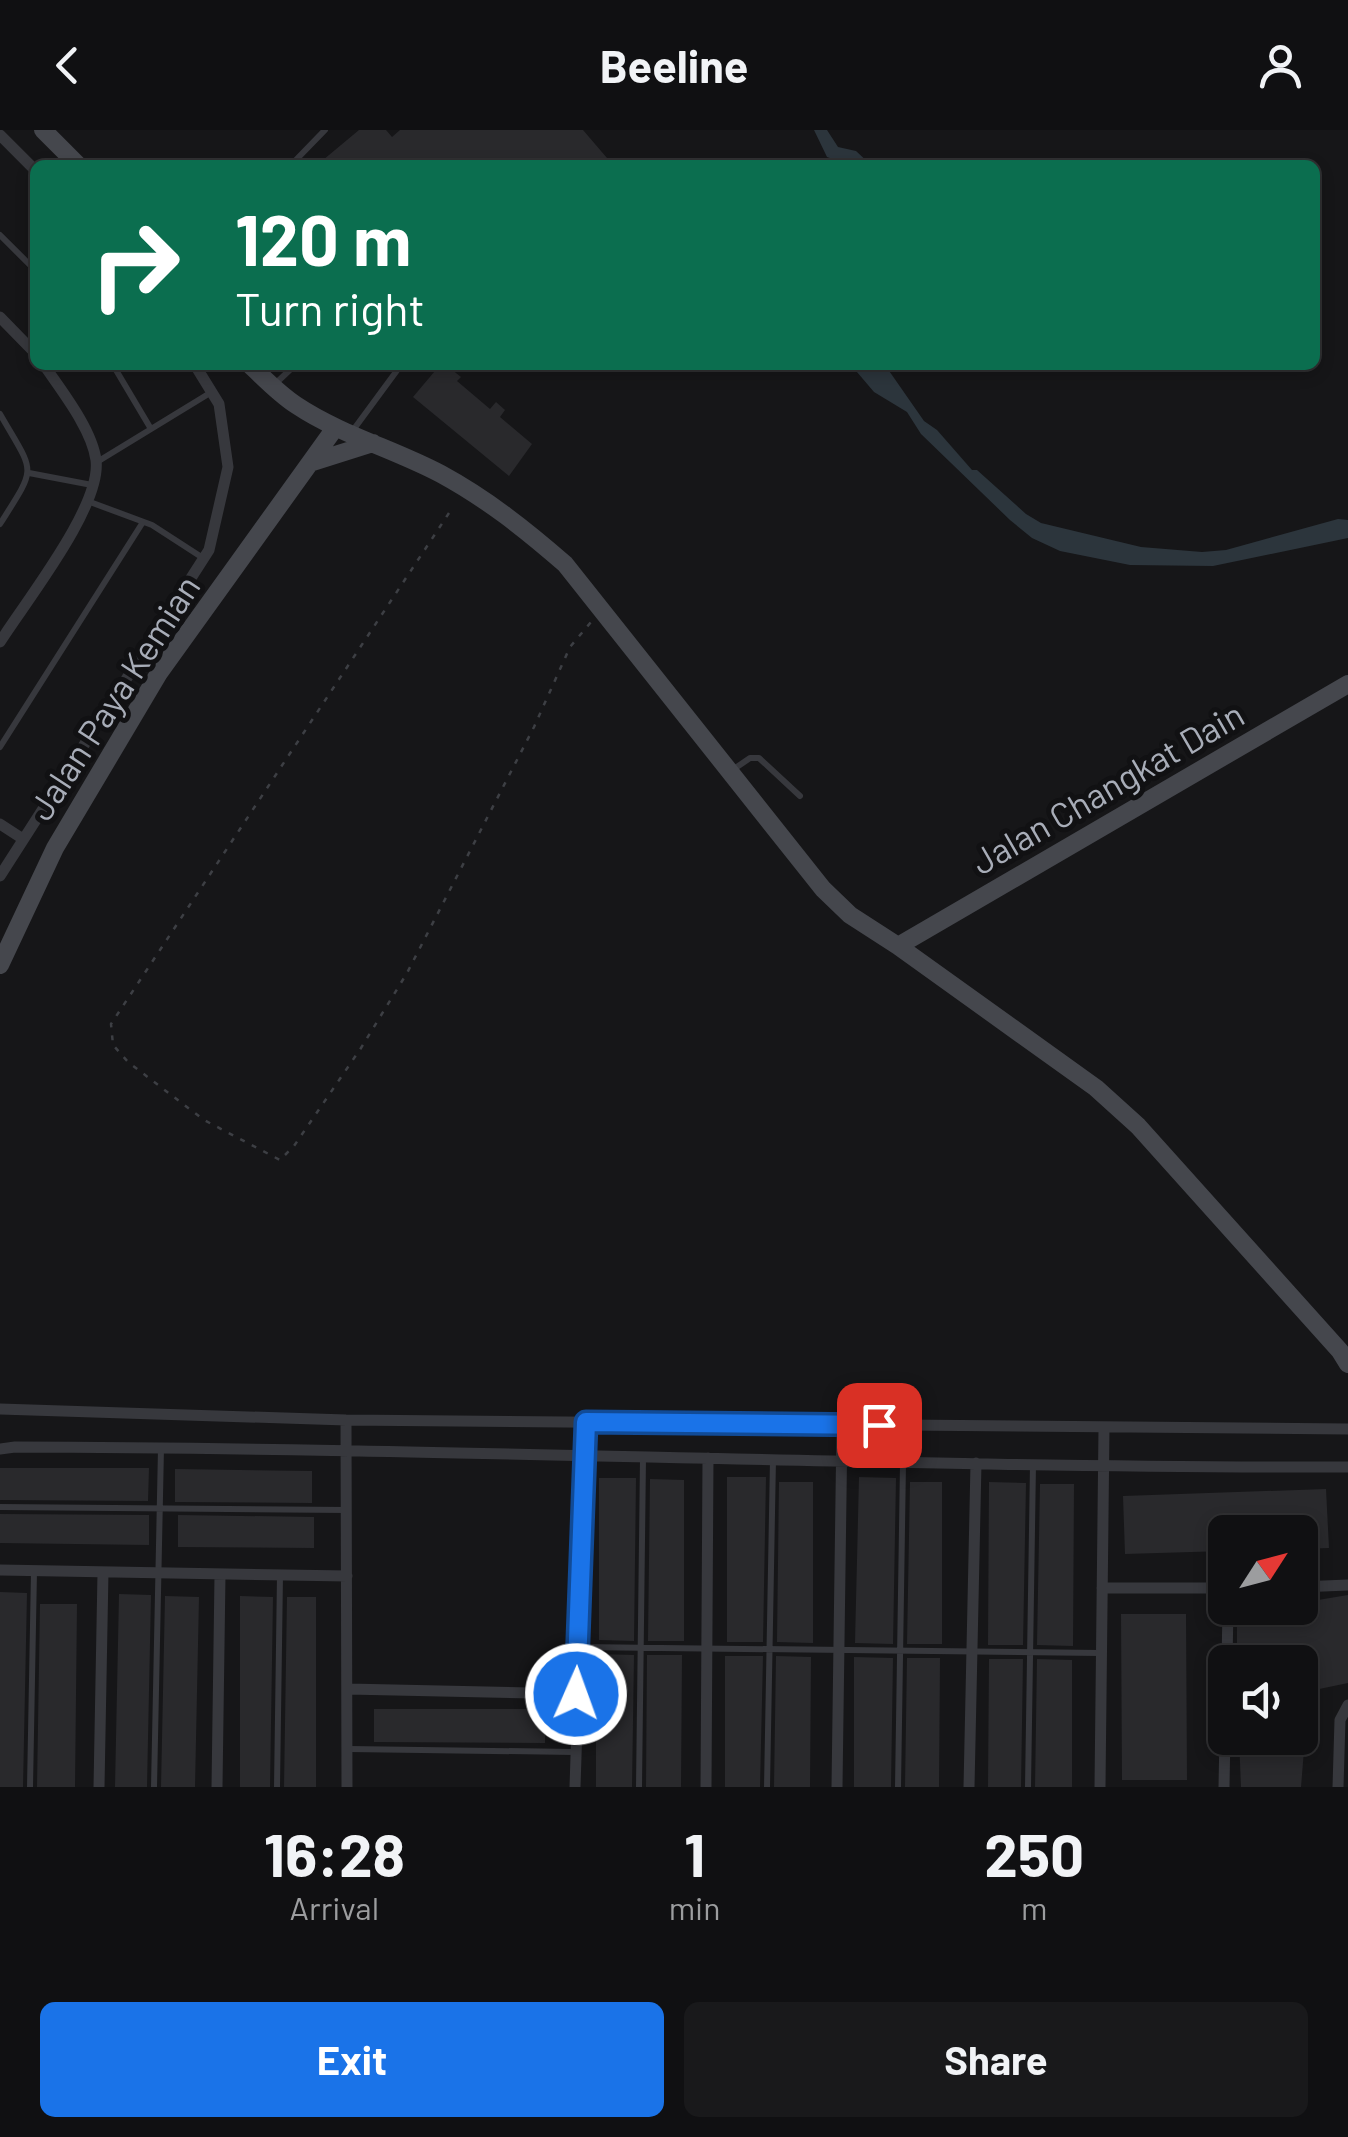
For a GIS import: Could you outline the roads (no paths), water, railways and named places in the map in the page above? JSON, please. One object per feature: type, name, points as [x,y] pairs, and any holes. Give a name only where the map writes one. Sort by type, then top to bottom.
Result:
[{"type":"main road","points":[[43,130],[73,160]]},
{"type":"main road","points":[[255,370],[294,404],[343,431],[439,473],[524,529],[565,564],[823,889],[850,915],[1096,1088],[1138,1126],[1340,1350],[1348,1364]]},
{"type":"main road","name":"Jalan Paya Kemian","points":[[0,964],[55,848],[159,673],[313,462],[343,431]]},
{"type":"main road","points":[[313,462],[373,443]]},
{"type":"main road","name":"Jalan Changkat Dain","points":[[898,946],[1348,684]]},
{"type":"street","points":[[0,134],[30,165]]},
{"type":"street","points":[[0,317],[30,348]]},
{"type":"street","points":[[0,642],[90,502],[96,463],[76,414],[47,370]]},
{"type":"street","points":[[0,876],[209,550],[228,467],[219,404],[198,370]]},
{"type":"street","points":[[0,824],[23,839]]},
{"type":"street","points":[[0,1409],[346,1420],[1348,1429]]},
{"type":"street","points":[[346,1420],[347,1787]]},
{"type":"street","points":[[575,1787],[586,1422]]},
{"type":"street","points":[[837,1787],[842,1424]]},
{"type":"street","points":[[1100,1787],[1104,1426]]},
{"type":"street","points":[[0,1449],[346,1449],[1348,1468]]},
{"type":"street","points":[[706,1787],[708,1458]]},
{"type":"street","points":[[969,1787],[976,1463]]},
{"type":"street","points":[[0,1570],[347,1576]]},
{"type":"street","points":[[99,1787],[103,1572]]},
{"type":"street","points":[[217,1787],[220,1574]]},
{"type":"street","points":[[1318,1587],[1348,1585]]},
{"type":"street","points":[[1102,1588],[1208,1588]]},
{"type":"street","points":[[348,1690],[576,1694]]},
{"type":"street","points":[[1338,1787],[1340,1720],[1348,1705]]},
{"type":"street","points":[[1224,1787],[1225,1755]]},
{"type":"lane","points":[[297,160],[325,130]]},
{"type":"lane","points":[[0,235],[30,265]]},
{"type":"lane","points":[[116,370],[152,429]]},
{"type":"lane","points":[[273,386],[290,370]]},
{"type":"lane","points":[[343,431],[398,370]]},
{"type":"lane","points":[[96,463],[212,392]]},
{"type":"lane","points":[[0,414],[29,464],[29,472],[0,524]]},
{"type":"lane","points":[[29,472],[92,485]]},
{"type":"lane","points":[[90,502],[143,522],[203,558]]},
{"type":"lane","points":[[0,747],[143,522]]},
{"type":"lane","points":[[730,772],[750,758],[759,758],[800,796]]},
{"type":"lane","points":[[154,1787],[161,1447]]},
{"type":"lane","points":[[639,1787],[642,1457]]},
{"type":"lane","points":[[767,1787],[773,1459]]},
{"type":"lane","points":[[898,1787],[903,1462]]},
{"type":"lane","points":[[1028,1787],[1033,1464]]},
{"type":"lane","points":[[0,1506],[347,1510]]},
{"type":"lane","points":[[30,1787],[34,1571]]},
{"type":"lane","points":[[277,1787],[280,1575]]},
{"type":"lane","points":[[578,1647],[1102,1653]]},
{"type":"lane","points":[[347,1749],[575,1752]]}]
